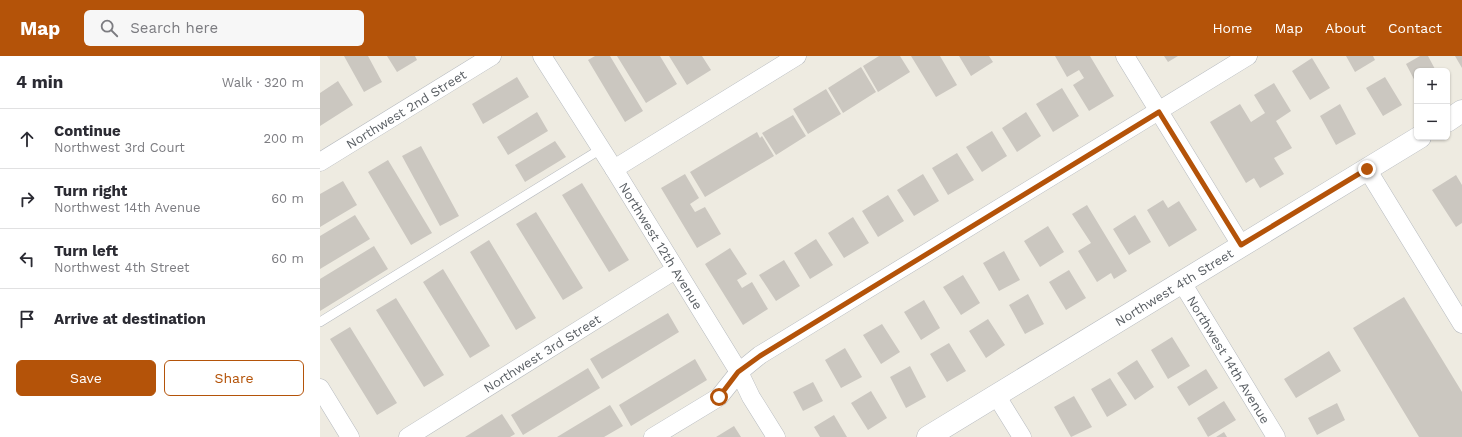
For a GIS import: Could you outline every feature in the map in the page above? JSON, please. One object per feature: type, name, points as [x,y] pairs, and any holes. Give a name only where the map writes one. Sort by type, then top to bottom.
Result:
[{"type":"street","name":"Northwest 2nd Street","points":[[320,162],[492,56]]},
{"type":"street","name":"Northwest 12th Avenue","points":[[542,56],[614,169],[776,437]]},
{"type":"street","points":[[614,169],[797,56]]},
{"type":"street","points":[[1125,56],[1241,245]]},
{"type":"street","points":[[653,437],[719,397],[738,372],[760,356],[1248,56]]},
{"type":"street","points":[[1450,119],[1462,111]]},
{"type":"street","name":"Northwest 4th Street","points":[[928,437],[1415,140]]},
{"type":"street","points":[[1367,169],[1462,324]]},
{"type":"street","name":"Northwest 3rd Street","points":[[408,437],[676,270]]},
{"type":"street","name":"Northwest 14th Avenue","points":[[1181,282],[1276,437]]},
{"type":"street","points":[[320,388],[350,437]]},
{"type":"street","points":[[996,395],[1022,437]]},
{"type":"lane","points":[[320,322],[601,149]]},
{"type":"building","points":[[344,56],[368,56],[382,82],[364,92]]},
{"type":"building","points":[[387,56],[415,56],[417,60],[397,72]]},
{"type":"building","points":[[595,56],[610,56],[643,111],[625,122],[588,60]]},
{"type":"building","points":[[617,56],[660,56],[677,84],[646,103]]},
{"type":"building","points":[[669,56],[702,56],[711,70],[687,85]]},
{"type":"building","points":[[879,56],[900,56],[910,72],[878,92],[863,66]]},
{"type":"building","points":[[911,56],[940,56],[957,85],[936,97]]},
{"type":"building","points":[[959,56],[989,56],[993,62],[971,76]]},
{"type":"building","points":[[1055,56],[1090,56],[1114,96],[1089,111],[1073,85],[1084,78],[1079,70],[1067,77]]},
{"type":"building","points":[[1164,56],[1178,56],[1168,62]]},
{"type":"building","points":[[1346,56],[1373,56],[1375,60],[1355,72]]},
{"type":"building","points":[[1420,56],[1428,56],[1434,68],[1414,68],[1414,79],[1406,64]]},
{"type":"building","points":[[1455,56],[1462,56],[1462,68]]},
{"type":"building","points":[[1312,58],[1330,88],[1310,100],[1292,71]]},
{"type":"building","points":[[861,67],[876,92],[843,113],[828,88]]},
{"type":"building","points":[[517,77],[529,97],[483,124],[472,104]]},
{"type":"building","points":[[1385,77],[1402,105],[1383,116],[1366,88]]},
{"type":"building","points":[[338,81],[353,105],[320,126],[320,93]]},
{"type":"building","points":[[1274,83],[1291,111],[1276,121],[1292,148],[1274,158],[1284,174],[1260,188],[1254,178],[1246,183],[1210,122],[1240,104],[1251,122],[1265,113],[1254,95]]},
{"type":"building","points":[[1062,88],[1079,116],[1053,132],[1036,104]]},
{"type":"building","points":[[826,89],[841,114],[808,134],[793,109]]},
{"type":"building","points":[[1340,104],[1356,134],[1336,145],[1320,116]]},
{"type":"building","points":[[537,112],[548,131],[508,155],[497,137]]},
{"type":"building","points":[[1026,112],[1041,136],[1017,152],[1002,128]]},
{"type":"building","points":[[793,115],[806,136],[776,155],[762,133]]},
{"type":"building","points":[[992,131],[1007,156],[982,172],[966,147]]},
{"type":"building","points":[[757,132],[760,138],[762,136],[774,156],[705,197],[690,172]]},
{"type":"building","points":[[555,141],[566,157],[525,182],[515,165]]},
{"type":"building","points":[[421,146],[459,216],[440,226],[402,156]]},
{"type":"building","points":[[957,153],[974,180],[948,195],[932,168]]},
{"type":"building","points":[[388,160],[432,233],[411,245],[368,172]]},
{"type":"building","points":[[685,174],[699,198],[690,204],[695,212],[705,207],[721,234],[697,248],[661,188]]},
{"type":"building","points":[[923,174],[939,201],[914,216],[897,190]]},
{"type":"building","points":[[1456,175],[1462,185],[1462,223],[1456,227],[1432,190]]},
{"type":"building","points":[[343,181],[357,205],[320,227],[320,194]]},
{"type":"building","points":[[582,183],[629,260],[609,272],[562,195]]},
{"type":"building","points":[[888,195],[904,221],[878,237],[862,211]]},
{"type":"building","points":[[1163,200],[1168,208],[1179,201],[1197,230],[1169,247],[1147,210]]},
{"type":"building","points":[[1087,205],[1127,271],[1114,279],[1111,273],[1097,282],[1078,251],[1091,243],[1072,214]]},
{"type":"building","points":[[536,212],[583,288],[563,300],[516,224]]},
{"type":"building","points":[[355,215],[370,239],[320,269],[320,236]]},
{"type":"building","points":[[1135,215],[1151,242],[1129,255],[1113,229]]},
{"type":"building","points":[[853,217],[869,243],[844,258],[828,233]]},
{"type":"building","points":[[1048,226],[1064,252],[1040,267],[1024,241]]},
{"type":"building","points":[[816,239],[833,265],[810,279],[794,253]]},
{"type":"building","points":[[489,240],[536,318],[516,330],[470,252]]},
{"type":"building","points":[[374,246],[388,269],[320,311],[320,279]]},
{"type":"building","points":[[730,248],[747,274],[737,280],[742,288],[752,282],[768,309],[743,325],[705,264]]},
{"type":"building","points":[[1004,251],[1020,280],[999,291],[983,263]]},
{"type":"building","points":[[784,260],[800,286],[776,301],[759,275]]},
{"type":"building","points":[[443,269],[490,346],[470,358],[423,282]]},
{"type":"building","points":[[1069,270],[1086,298],[1066,310],[1049,282]]},
{"type":"building","points":[[963,275],[980,303],[961,315],[943,287]]},
{"type":"building","points":[[1028,294],[1044,324],[1025,334],[1009,305]]},
{"type":"building","points":[[1404,297],[1462,392],[1462,437],[1419,437],[1353,328]]},
{"type":"building","points":[[396,298],[444,375],[424,387],[376,310]]},
{"type":"building","points":[[924,300],[940,328],[921,340],[904,312]]},
{"type":"building","points":[[668,313],[679,332],[602,379],[590,359]]},
{"type":"building","points":[[988,319],[1005,345],[986,358],[969,331]]},
{"type":"building","points":[[882,324],[900,352],[881,364],[863,335]]},
{"type":"building","points":[[350,327],[397,403],[377,415],[330,339]]},
{"type":"building","points":[[1172,337],[1190,366],[1168,379],[1151,350]]},
{"type":"building","points":[[949,343],[966,371],[947,382],[930,354]]},
{"type":"building","points":[[845,348],[862,377],[841,388],[825,360]]},
{"type":"building","points":[[1329,351],[1341,371],[1296,398],[1284,379]]},
{"type":"building","points":[[695,359],[707,380],[631,426],[619,405]]},
{"type":"building","points":[[1137,360],[1154,387],[1135,400],[1117,373]]},
{"type":"building","points":[[910,366],[926,397],[906,408],[890,377]]},
{"type":"building","points":[[588,368],[600,388],[523,435],[511,415]]},
{"type":"building","points":[[1206,369],[1218,388],[1189,406],[1177,387]]},
{"type":"building","points":[[1110,378],[1127,405],[1107,417],[1091,389]]},
{"type":"building","points":[[813,382],[823,401],[803,411],[793,392]]},
{"type":"building","points":[[871,391],[887,418],[868,430],[851,403]]},
{"type":"building","points":[[1074,396],[1092,427],[1071,437],[1054,407]]},
{"type":"building","points":[[1224,401],[1236,420],[1208,437],[1197,418]]},
{"type":"building","points":[[1337,403],[1345,420],[1317,435],[1308,418]]},
{"type":"building","points":[[610,405],[623,426],[604,437],[557,437]]},
{"type":"building","points":[[502,414],[515,434],[510,437],[465,437]]},
{"type":"building","points":[[834,415],[847,437],[820,437],[814,427]]},
{"type":"building","points":[[734,426],[741,437],[716,437]]},
{"type":"building","points":[[1224,432],[1227,437],[1216,437]]},
{"type":"route","points":[[719,397],[738,372],[760,356],[1159,112],[1241,245],[1367,169]]}]
